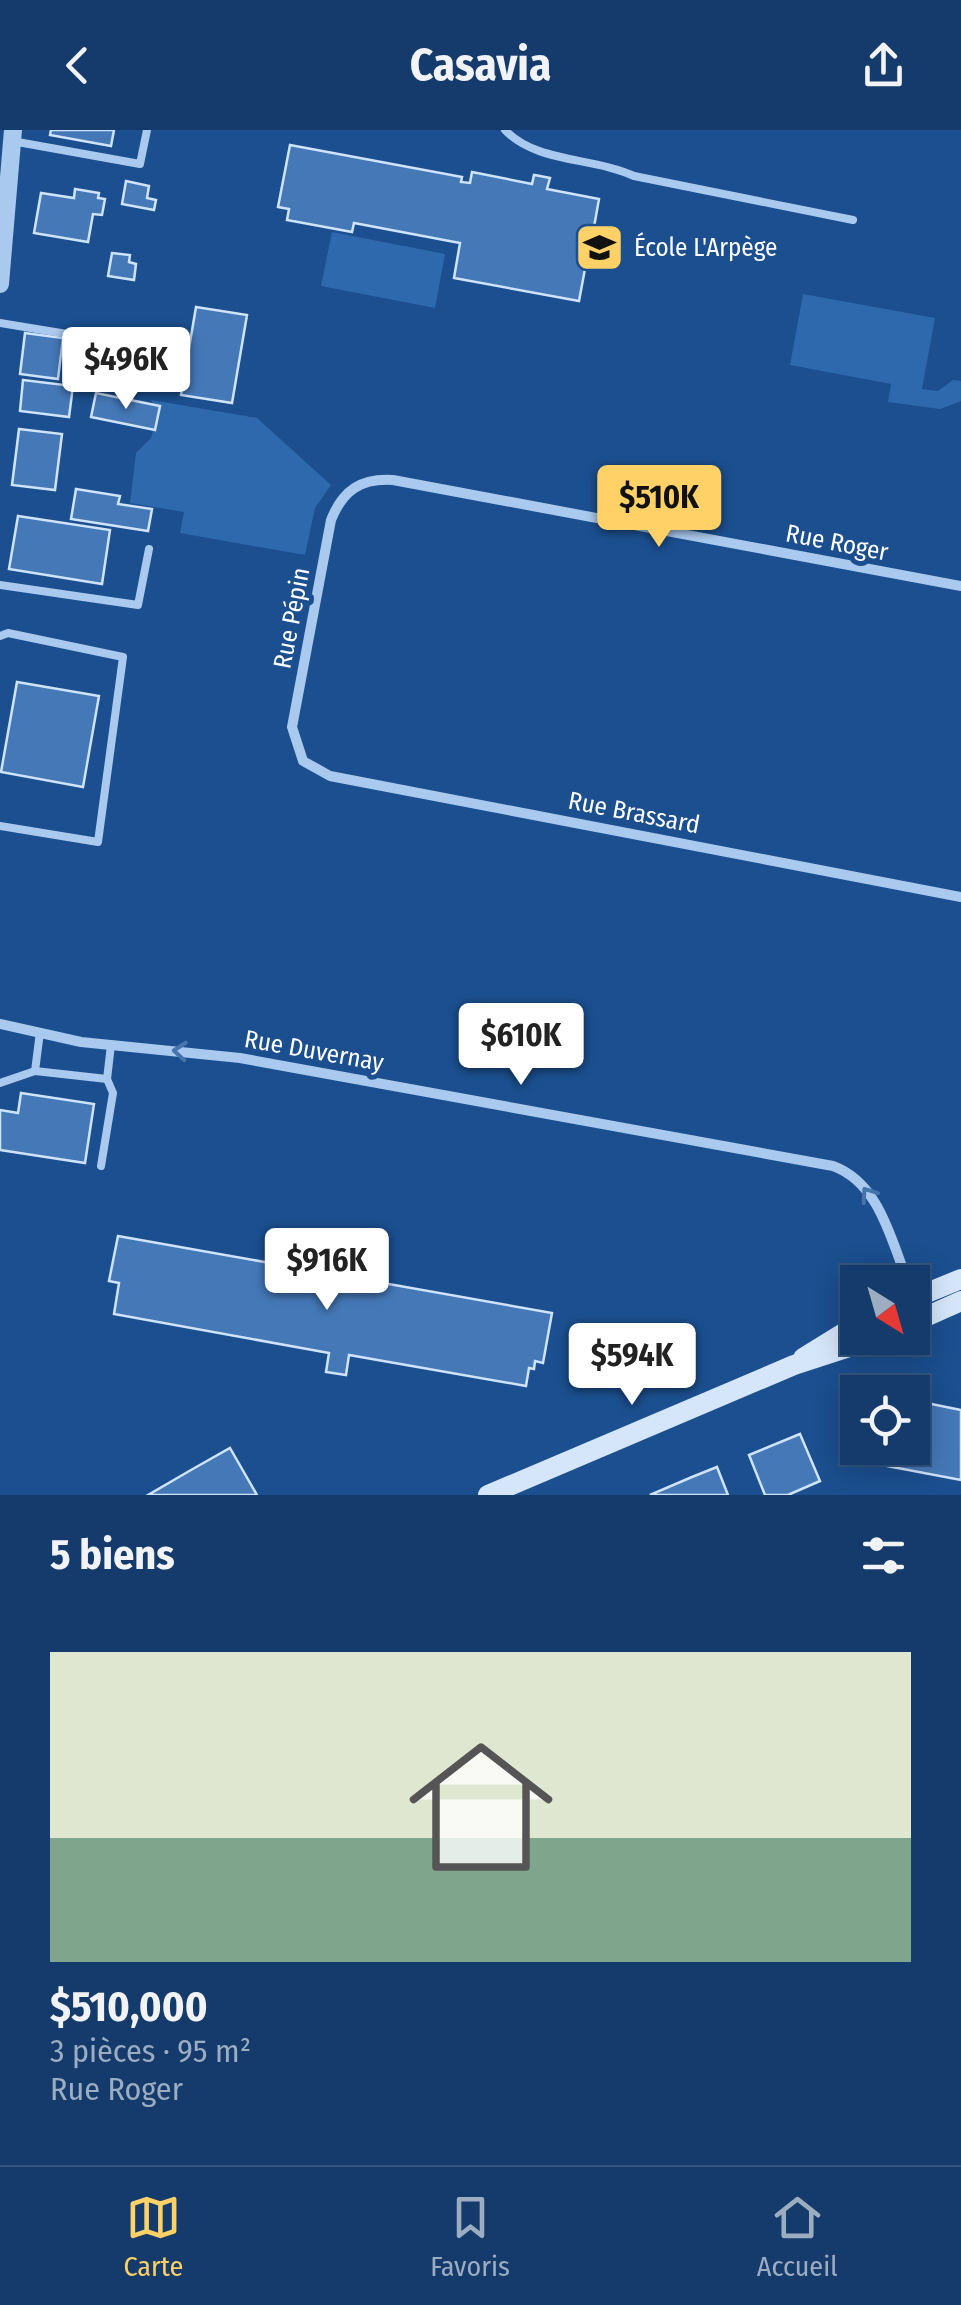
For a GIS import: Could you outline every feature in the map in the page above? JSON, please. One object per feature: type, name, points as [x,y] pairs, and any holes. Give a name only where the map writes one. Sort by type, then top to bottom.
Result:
[{"type":"main road","points":[[930,1294],[961,1279]]},
{"type":"main road","points":[[930,1302],[961,1301]]},
{"type":"main road","points":[[794,1366],[840,1336]]},
{"type":"main road","points":[[488,1495],[794,1366],[840,1351]]},
{"type":"street","points":[[0,284],[13,136]]},
{"type":"street","name":"Rue Roger","points":[[352,488],[366,481],[392,480],[961,586]]},
{"type":"street","name":"Rue Pépin","points":[[302,761],[292,727],[331,520],[352,488]]},
{"type":"street","name":"Rue Brassard","points":[[302,761],[330,776],[961,897]]},
{"type":"street","name":"Rue Duvernay","points":[[0,1024],[111,1045],[240,1058],[833,1166],[856,1178],[874,1200],[899,1265]]},
{"type":"lane","points":[[13,136],[140,164],[147,130]]},
{"type":"lane","points":[[506,130],[528,148],[612,165],[634,176],[854,220]]},
{"type":"lane","points":[[0,323],[73,335],[83,353],[148,367]]},
{"type":"lane","points":[[0,585],[138,604],[149,550]]},
{"type":"lane","points":[[0,636],[8,633],[122,656],[98,842],[0,826]]},
{"type":"lane","points":[[35,1071],[40,1032]]},
{"type":"lane","points":[[101,1166],[113,1093],[107,1079],[111,1045]]},
{"type":"lane","points":[[0,1083],[35,1071],[107,1079]]},
{"type":"shaded area","points":[[332,232],[445,254],[435,308],[321,286]]},
{"type":"shaded area","points":[[803,294],[935,318],[922,389],[938,391],[953,380],[961,381],[961,401],[940,409],[888,402],[891,384],[790,365]]},
{"type":"shaded area","points":[[151,400],[257,418],[331,485],[315,508],[305,555],[180,533],[184,512],[130,503],[136,453],[151,438],[158,413]]},
{"type":"building","points":[[51,130],[114,130],[111,146],[50,135]]},
{"type":"building","points":[[290,145],[462,177],[461,182],[470,183],[472,172],[532,184],[534,175],[540,176],[550,178],[547,189],[599,199],[594,227],[604,229],[601,244],[590,242],[579,301],[454,278],[460,243],[354,223],[352,232],[287,220],[289,209],[278,207]]},
{"type":"building","points":[[126,181],[149,186],[147,198],[156,200],[154,210],[122,204]]},
{"type":"building","points":[[75,189],[99,193],[98,198],[105,199],[102,215],[93,214],[88,242],[34,233],[41,193],[74,198]]},
{"type":"building","points":[[112,253],[130,255],[129,262],[136,264],[134,280],[108,276]]},
{"type":"building","points":[[196,307],[247,315],[232,403],[181,395]]},
{"type":"building","points":[[25,333],[63,338],[58,379],[20,374]]},
{"type":"building","points":[[23,380],[73,386],[69,417],[20,411]]},
{"type":"building","points":[[96,393],[160,406],[155,430],[91,417]]},
{"type":"building","points":[[19,429],[62,434],[55,490],[12,485]]},
{"type":"building","points":[[76,489],[120,496],[118,504],[152,509],[148,531],[71,519]]},
{"type":"building","points":[[18,516],[110,530],[102,584],[9,569]]},
{"type":"building","points":[[17,682],[99,696],[83,787],[1,772]]},
{"type":"building","points":[[21,1093],[94,1104],[85,1163],[0,1150],[0,1110],[18,1113]]},
{"type":"building","points":[[118,1236],[552,1313],[543,1363],[535,1361],[534,1369],[529,1368],[526,1386],[349,1355],[346,1375],[326,1372],[329,1353],[114,1314],[119,1283],[109,1281]]},
{"type":"building","points":[[930,1404],[961,1410],[961,1480],[882,1465],[930,1465]]},
{"type":"building","points":[[800,1434],[820,1481],[788,1495],[765,1495],[749,1455]]},
{"type":"building","points":[[230,1448],[257,1495],[148,1495],[191,1470]]},
{"type":"building","points":[[717,1467],[728,1495],[650,1495],[692,1477]]},
{"type":"place","name":"École L'Arpège","points":[[599,248]]}]
